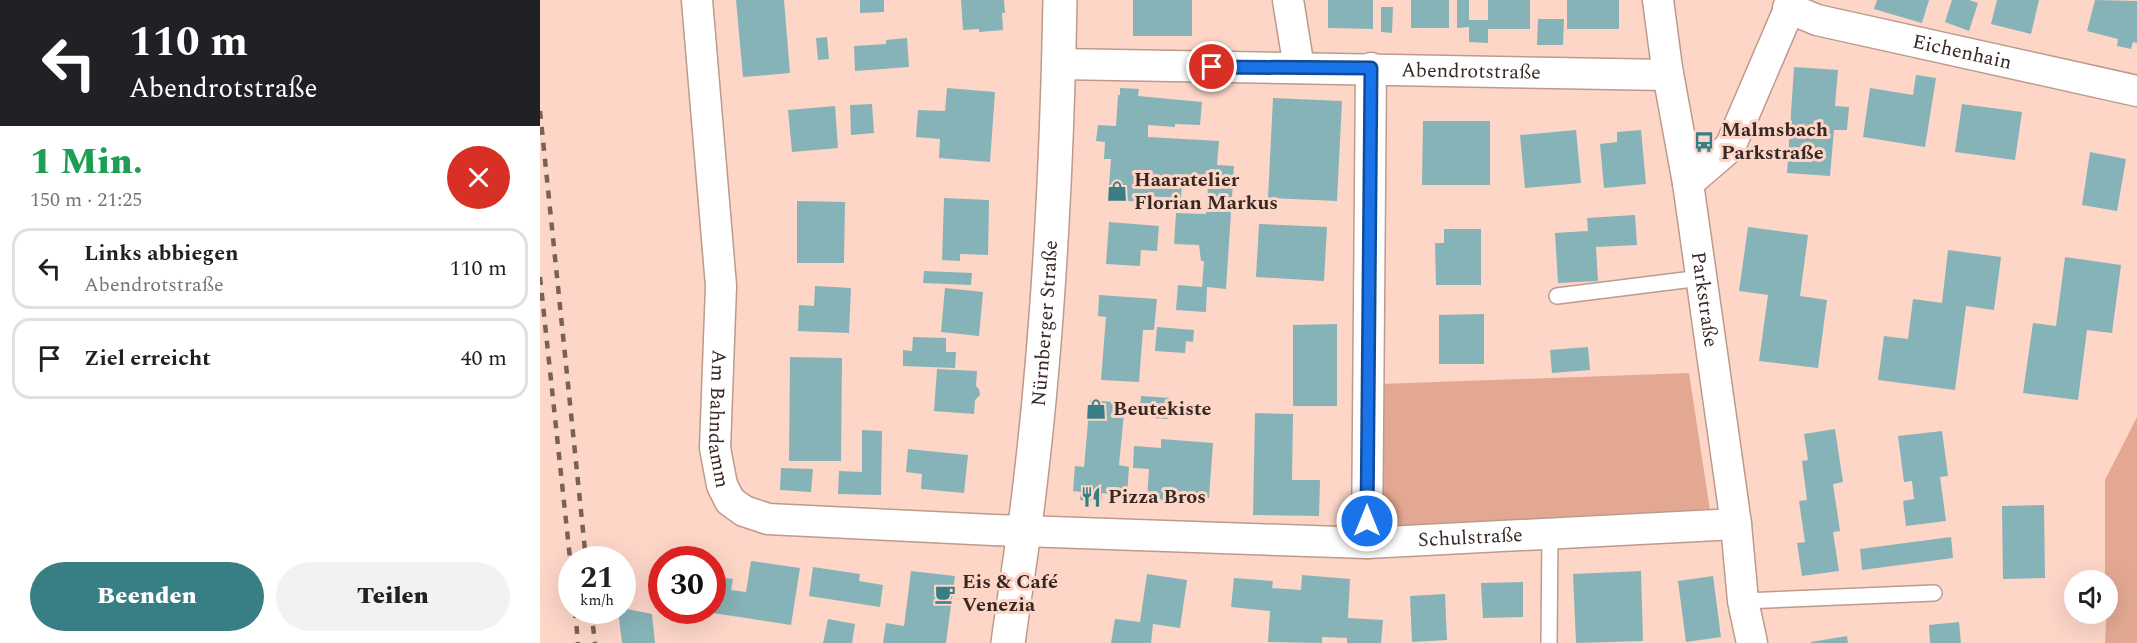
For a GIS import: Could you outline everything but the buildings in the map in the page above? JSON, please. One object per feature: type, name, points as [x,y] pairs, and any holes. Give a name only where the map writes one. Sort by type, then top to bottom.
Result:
[{"type":"main road","name":"Nürnberger Straße","points":[[1008,643],[1030,487],[1048,293],[1060,0]]},
{"type":"street","name":"Am Bahndamm","points":[[697,0],[721,286],[715,448],[722,485],[730,501],[744,511],[768,519],[1023,531]]},
{"type":"street","points":[[1288,0],[1299,68]]},
{"type":"street","name":"Parkstraße","points":[[1658,0],[1668,75],[1688,183],[1736,524],[1743,601],[1752,643]]},
{"type":"street","points":[[1688,183],[1730,147],[1791,4]]},
{"type":"street","name":"Eichenhain","points":[[1791,4],[1817,20],[2137,91]]},
{"type":"street","name":"Abendrotstraße","points":[[1059,64],[1668,75]]},
{"type":"street","points":[[1367,543],[1371,68]]},
{"type":"street","name":"Schulstraße","points":[[1023,531],[1367,543],[1736,524]]},
{"type":"lane","points":[[1557,296],[1701,278]]},
{"type":"lane","points":[[1549,643],[1550,534]]},
{"type":"lane","points":[[1743,601],[1934,593]]},
{"type":"shaded area","points":[[1689,373],[1710,510],[1404,528],[1381,512],[1381,384]]},
{"type":"shaded area","points":[[2137,417],[2137,643],[2105,643],[2106,624],[2118,624],[2118,570],[2105,570],[2105,480]]},
{"type":"railway","points":[[540,111],[585,546]]},
{"type":"railway","points":[[540,277],[569,546]]},
{"type":"railway","points":[[576,624],[578,643]]},
{"type":"railway","points":[[593,624],[595,643]]},
{"type":"place","name":"Malmsbach Parkstraße","points":[[1704,142]]},
{"type":"place","name":"Haaratelier Florian Markus","points":[[1117,191]]},
{"type":"place","name":"Beutekiste","points":[[1096,409]]},
{"type":"place","name":"Pizza Bros","points":[[1091,497]]},
{"type":"place","name":"Eis & Café Venezia","points":[[945,594]]},
{"type":"route","points":[[1212,67],[1371,68],[1367,521]]}]
